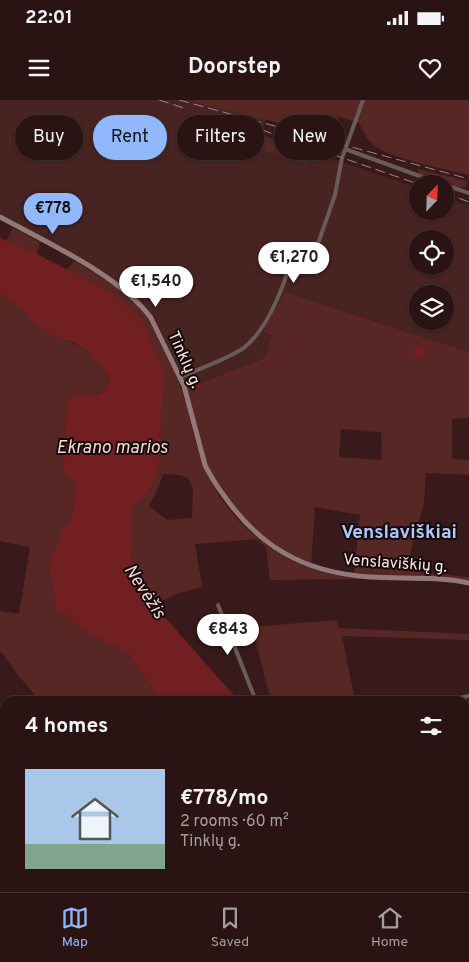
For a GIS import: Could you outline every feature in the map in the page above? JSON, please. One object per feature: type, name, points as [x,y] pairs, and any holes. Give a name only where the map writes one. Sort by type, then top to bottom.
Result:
[{"type":"main road","name":"Tinklų g.","points":[[0,217],[120,287],[145,310],[181,377],[200,445]]},
{"type":"main road","name":"Venslaviškių g.","points":[[200,445],[205,465],[218,489],[250,527],[266,542],[291,558],[322,570],[345,574],[371,577],[443,579],[469,583]]},
{"type":"street","points":[[363,100],[345,149],[418,175]]},
{"type":"street","points":[[181,377],[238,352],[259,332],[283,286],[292,258],[310,260],[313,258],[335,195],[341,160]]},
{"type":"street","points":[[454,188],[469,193]]},
{"type":"street","points":[[218,605],[254,696]]},
{"type":"shaded area","points":[[0,100],[189,100],[248,115],[177,115],[177,160],[264,160],[264,137],[274,143],[274,160],[302,160],[307,163],[309,160],[336,160],[409,185],[409,220],[454,220],[454,200],[469,206],[469,352],[285,292],[264,333],[272,336],[265,358],[187,388],[155,320],[142,303],[119,284],[0,214]]},
{"type":"shaded area","points":[[189,100],[469,100],[469,175],[420,163],[383,151],[370,141],[359,123],[345,119],[345,115],[274,115],[274,122],[264,119],[264,115],[246,115]]},
{"type":"shaded area","points":[[264,136],[274,139],[274,154],[264,151]]},
{"type":"shaded area","points":[[294,160],[309,160],[307,164]]},
{"type":"shaded area","points":[[418,169],[443,175],[424,175],[419,173]]},
{"type":"shaded area","points":[[454,178],[468,181],[466,187],[455,186]]},
{"type":"shaded area","points":[[13,228],[40,242],[37,255],[6,241]]},
{"type":"shaded area","points":[[74,261],[121,290],[146,316],[178,380],[199,454],[209,478],[226,505],[248,530],[274,550],[305,566],[324,572],[363,579],[270,580],[266,547],[256,539],[195,544],[202,587],[179,593],[154,605],[131,555],[131,510],[152,487],[113,293],[67,270]],"holes":[[[163,474],[180,475],[189,479],[193,489],[192,518],[167,520],[149,506]]]},
{"type":"shaded area","points":[[285,292],[469,352],[469,418],[452,419],[452,459],[469,460],[469,475],[426,473],[424,503],[407,565],[410,571],[469,577],[469,583],[354,575],[360,515],[315,507],[311,566],[301,562],[250,527],[210,475],[187,388],[265,358],[272,336],[263,332]],"holes":[[[341,429],[381,432],[382,460],[339,457]]]},
{"type":"shaded area","points":[[0,294],[24,311],[35,324],[87,350],[107,374],[109,384],[104,391],[96,394],[79,395],[76,483],[71,521],[62,529],[49,565],[56,611],[65,615],[83,631],[128,653],[158,696],[35,696],[0,651],[0,611],[19,614],[30,547],[0,541]]},
{"type":"shaded area","points":[[336,620],[339,628],[469,634],[469,640],[342,636],[354,696],[270,696],[252,627]]},
{"type":"water","name":"Ekrano marios","points":[[0,238],[27,249],[113,293],[142,321],[164,369],[159,463],[152,487],[131,510],[131,555],[154,605],[235,696],[158,696],[128,653],[83,631],[65,615],[56,611],[49,565],[62,529],[71,521],[76,483],[64,472],[67,399],[79,395],[99,394],[107,388],[109,379],[87,350],[73,342],[51,335],[35,324],[24,311],[0,294]]},
{"type":"water","points":[[416,345],[422,345],[426,352],[422,359],[416,359],[412,355],[412,349]]},
{"type":"waterway","points":[[195,388],[297,347],[306,338],[313,311],[316,308],[326,307],[469,358]]},
{"type":"waterway","points":[[163,395],[172,395]]},
{"type":"railway","points":[[159,100],[187,109]]},
{"type":"railway","points":[[179,100],[469,179]]},
{"type":"railway","points":[[264,131],[409,181]]},
{"type":"railway","points":[[454,196],[469,202]]},
{"type":"district","name":"Venslaviškiai","points":[[399,533]]},
{"type":"water label","name":"Nevėžis","points":[[144,592]]}]
